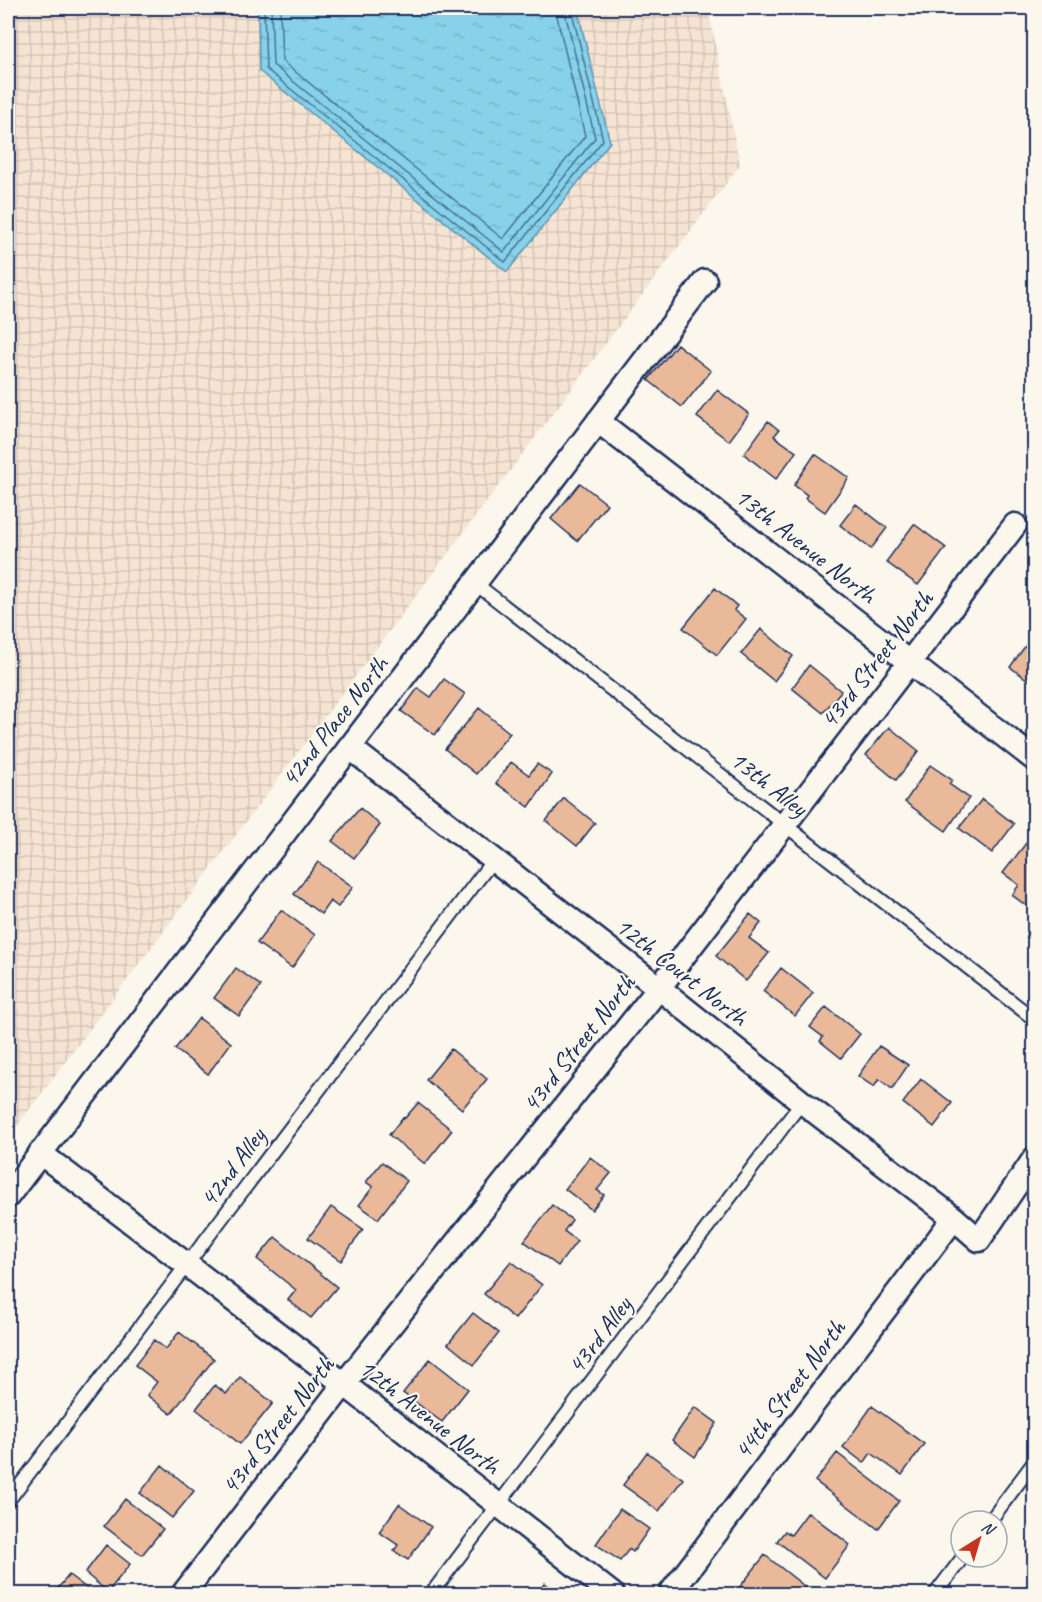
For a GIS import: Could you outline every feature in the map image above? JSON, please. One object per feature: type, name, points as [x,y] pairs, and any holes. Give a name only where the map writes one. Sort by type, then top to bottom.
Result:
[{"type":"street","name":"42nd Place North","points":[[8,1196],[705,281]]},
{"type":"street","name":"13th Avenue North","points":[[598,421],[1035,759]]},
{"type":"street","name":"43rd Street North","points":[[183,1594],[344,1384],[659,988],[1015,525]]},
{"type":"street","name":"12th Court North","points":[[349,747],[659,988],[801,1102],[954,1218],[979,1240],[1035,1159]]},
{"type":"street","name":"12th Avenue North","points":[[40,1153],[344,1384],[612,1594]]},
{"type":"street","name":"44th Street North","points":[[670,1594],[954,1218]]},
{"type":"lane","name":"13th Alley","points":[[476,584],[1035,1019]]},
{"type":"lane","name":"42nd Alley","points":[[8,1501],[493,860]]},
{"type":"lane","name":"43rd Alley","points":[[431,1594],[801,1102]]},
{"type":"lane","points":[[999,1509],[1035,1462]]},
{"type":"lane","points":[[935,1594],[954,1569]]},
{"type":"shaded area","points":[[8,8],[708,8],[740,165],[8,1138]]},
{"type":"water","points":[[258,8],[577,8],[610,142],[507,272],[259,71]]},
{"type":"building","points":[[677,344],[711,371],[682,407],[648,380]]},
{"type":"building","points":[[717,390],[749,414],[729,441],[697,417]]},
{"type":"building","points":[[768,421],[779,430],[774,436],[796,452],[776,479],[744,454]]},
{"type":"building","points":[[815,454],[849,478],[825,512],[805,498],[807,495],[794,485]]},
{"type":"building","points":[[580,483],[607,504],[577,541],[551,519]]},
{"type":"building","points":[[856,504],[887,528],[871,549],[840,525]]},
{"type":"building","points":[[914,524],[946,548],[918,585],[886,562]]},
{"type":"building","points":[[715,588],[737,606],[734,610],[746,619],[717,655],[683,628]]},
{"type":"building","points":[[761,629],[793,656],[774,681],[741,654]]},
{"type":"building","points":[[1034,634],[1034,684],[1010,667]]},
{"type":"building","points":[[809,665],[841,691],[823,713],[792,688]]},
{"type":"building","points":[[444,679],[465,694],[435,735],[401,711],[418,688],[431,697]]},
{"type":"building","points":[[479,708],[510,733],[476,774],[445,749]]},
{"type":"building","points":[[889,727],[919,751],[896,780],[866,755]]},
{"type":"building","points":[[511,762],[529,775],[537,764],[552,774],[529,807],[496,783]]},
{"type":"building","points":[[930,765],[952,780],[949,784],[969,798],[946,831],[905,802]]},
{"type":"building","points":[[564,798],[595,823],[577,846],[546,821]]},
{"type":"building","points":[[982,799],[1014,824],[992,853],[959,828]]},
{"type":"building","points":[[360,808],[380,825],[354,858],[332,841]]},
{"type":"building","points":[[1030,838],[1034,841],[1034,898],[1028,907],[1012,895],[1019,885],[1003,873]]},
{"type":"building","points":[[318,862],[353,887],[338,907],[330,901],[321,914],[294,894]]},
{"type":"building","points":[[281,910],[315,935],[292,968],[257,943]]},
{"type":"building","points":[[750,914],[761,923],[749,938],[769,953],[746,981],[716,956]]},
{"type":"building","points":[[236,968],[261,986],[239,1016],[214,998]]},
{"type":"building","points":[[781,968],[813,993],[795,1016],[763,991]]},
{"type":"building","points":[[826,1007],[860,1034],[841,1058],[820,1041],[823,1037],[810,1027]]},
{"type":"building","points":[[199,1018],[231,1043],[208,1074],[175,1049]]},
{"type":"building","points":[[879,1046],[908,1065],[892,1089],[879,1079],[874,1087],[858,1076]]},
{"type":"building","points":[[451,1049],[487,1079],[462,1109],[426,1080]]},
{"type":"building","points":[[921,1079],[952,1103],[934,1127],[903,1103]]},
{"type":"building","points":[[418,1103],[452,1130],[425,1164],[389,1135]]},
{"type":"building","points":[[590,1157],[611,1173],[597,1190],[604,1195],[592,1210],[565,1189]]},
{"type":"building","points":[[382,1162],[407,1181],[378,1219],[359,1205],[373,1187],[366,1182]]},
{"type":"building","points":[[552,1205],[572,1220],[564,1231],[577,1241],[558,1266],[524,1241]]},
{"type":"building","points":[[331,1207],[363,1229],[341,1261],[308,1238]]},
{"type":"building","points":[[275,1237],[337,1287],[311,1318],[288,1300],[296,1290],[257,1259]]},
{"type":"building","points":[[511,1261],[542,1285],[515,1319],[484,1294]]},
{"type":"building","points":[[473,1313],[499,1333],[474,1365],[448,1344]]},
{"type":"building","points":[[179,1332],[214,1359],[171,1414],[147,1395],[157,1382],[135,1365],[154,1340],[166,1349]]},
{"type":"building","points":[[430,1359],[468,1389],[442,1422],[403,1393]]},
{"type":"building","points":[[240,1377],[273,1403],[240,1444],[196,1409],[215,1385],[226,1394]]},
{"type":"building","points":[[872,1406],[924,1444],[902,1475],[871,1453],[864,1463],[843,1447]]},
{"type":"building","points":[[695,1407],[717,1423],[695,1457],[672,1440]]},
{"type":"building","points":[[647,1452],[683,1479],[659,1511],[623,1485]]},
{"type":"building","points":[[837,1453],[899,1501],[878,1529],[815,1481]]},
{"type":"building","points":[[162,1465],[194,1491],[172,1518],[140,1493]]},
{"type":"building","points":[[125,1499],[163,1529],[142,1555],[104,1526]]},
{"type":"building","points":[[399,1504],[431,1527],[408,1560],[394,1551],[398,1545],[379,1532]]},
{"type":"building","points":[[620,1509],[649,1529],[633,1552],[629,1549],[620,1561],[596,1544]]},
{"type":"building","points":[[808,1512],[850,1545],[825,1578],[777,1541],[785,1531],[791,1535]]},
{"type":"building","points":[[106,1545],[130,1564],[108,1592],[85,1573]]},
{"type":"building","points":[[765,1555],[814,1594],[746,1594],[739,1588]]},
{"type":"building","points":[[69,1575],[94,1594],[53,1594]]},
{"type":"building","points":[[545,1583],[559,1594],[536,1594]]}]
